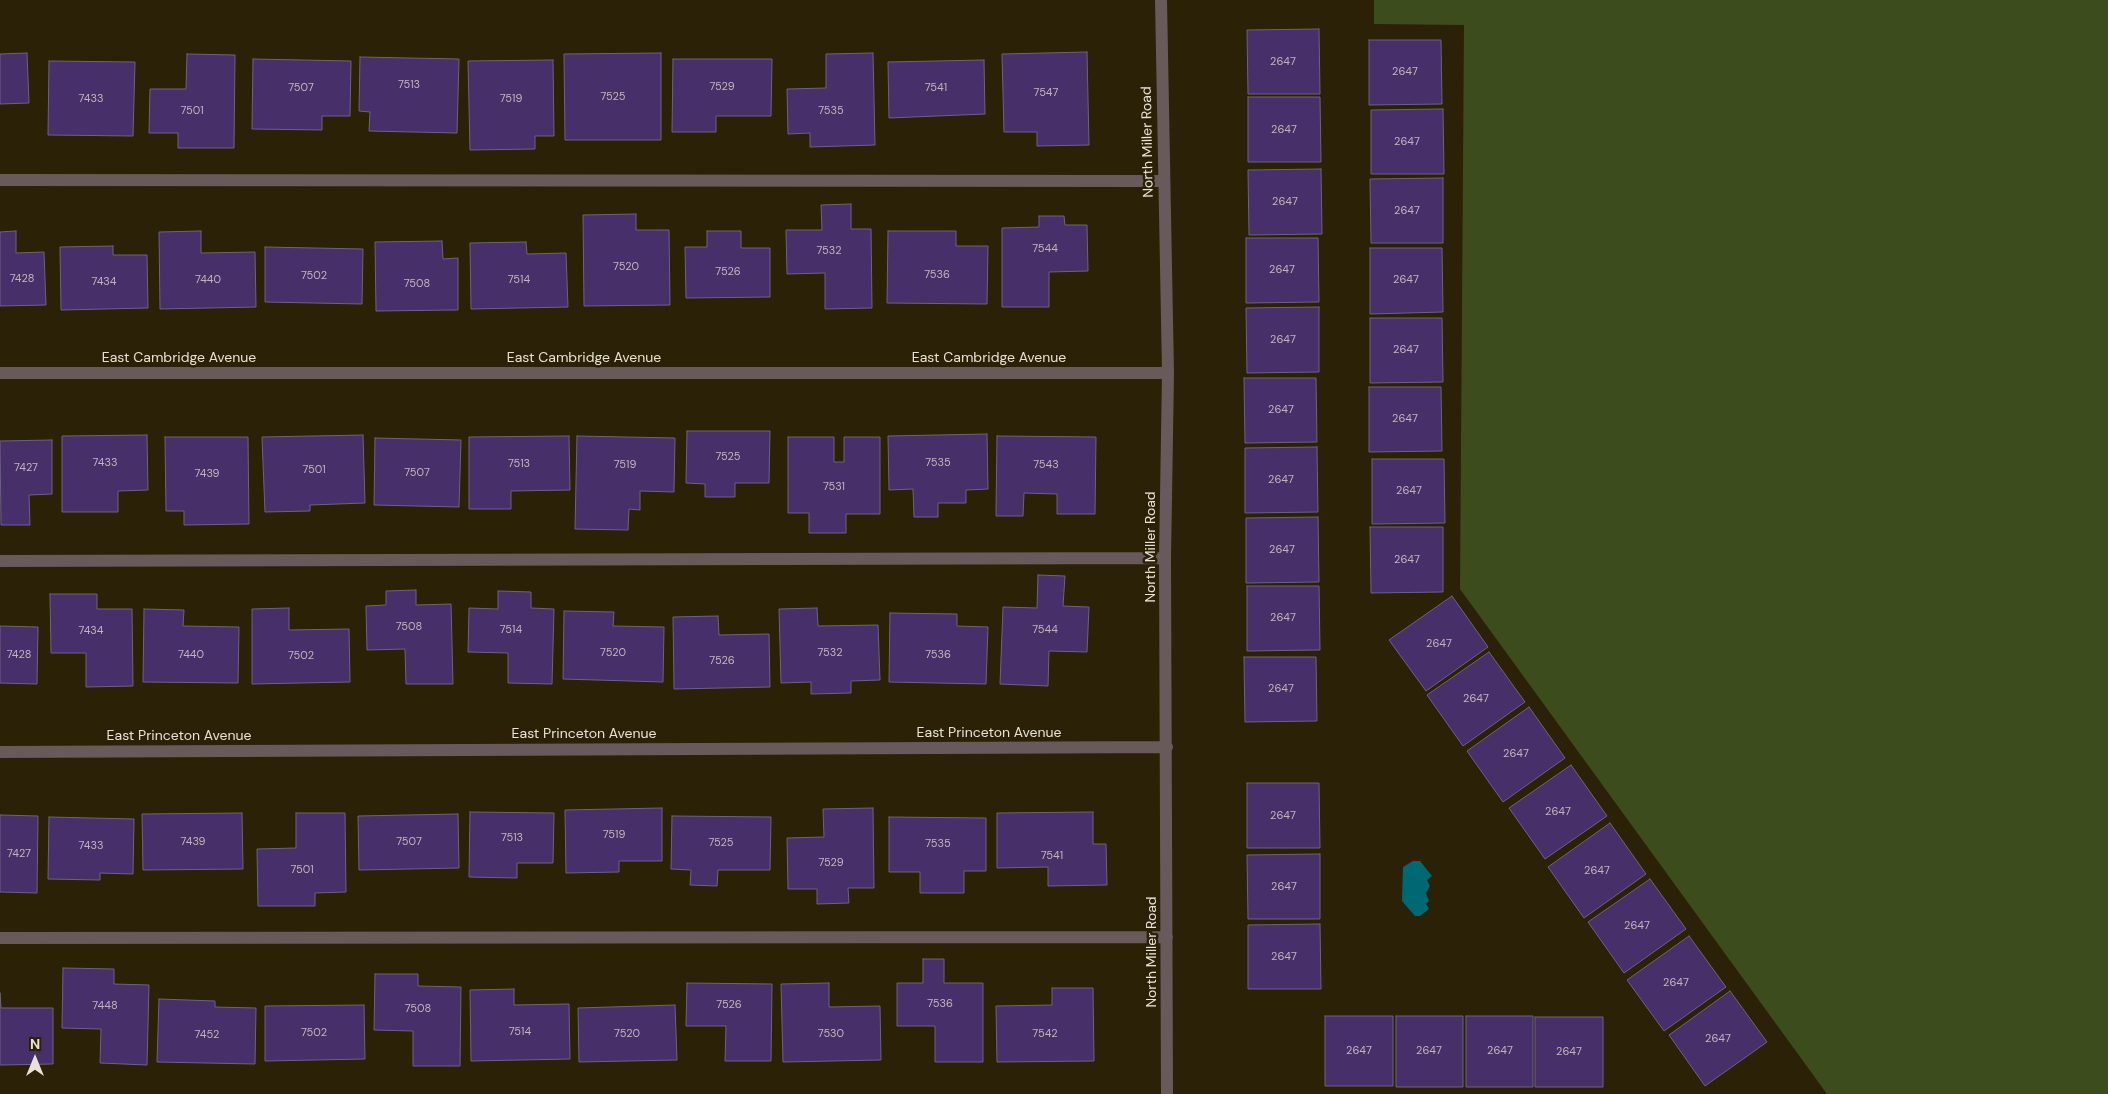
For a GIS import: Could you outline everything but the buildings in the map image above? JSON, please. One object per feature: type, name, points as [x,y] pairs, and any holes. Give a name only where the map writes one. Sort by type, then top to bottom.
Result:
[{"type":"street","name":"North Miller Road","points":[[1161,0],[1168,373],[1165,558],[1167,1094]]},
{"type":"street","points":[[0,180],[1163,181]]},
{"type":"street","name":"East Cambridge Avenue","points":[[0,373],[1168,373]]},
{"type":"street","points":[[0,561],[1165,558]]},
{"type":"street","name":"East Princeton Avenue","points":[[0,752],[1167,747]]},
{"type":"street","points":[[0,938],[1167,937]]},
{"type":"green space","points":[[1374,0],[2108,0],[2108,1094],[1827,1094],[1460,589],[1464,25],[1374,24]]},
{"type":"water","points":[[1413,861],[1420,861],[1432,876],[1427,880],[1430,886],[1426,893],[1429,901],[1426,904],[1429,909],[1420,916],[1415,916],[1402,901],[1403,867]]}]
